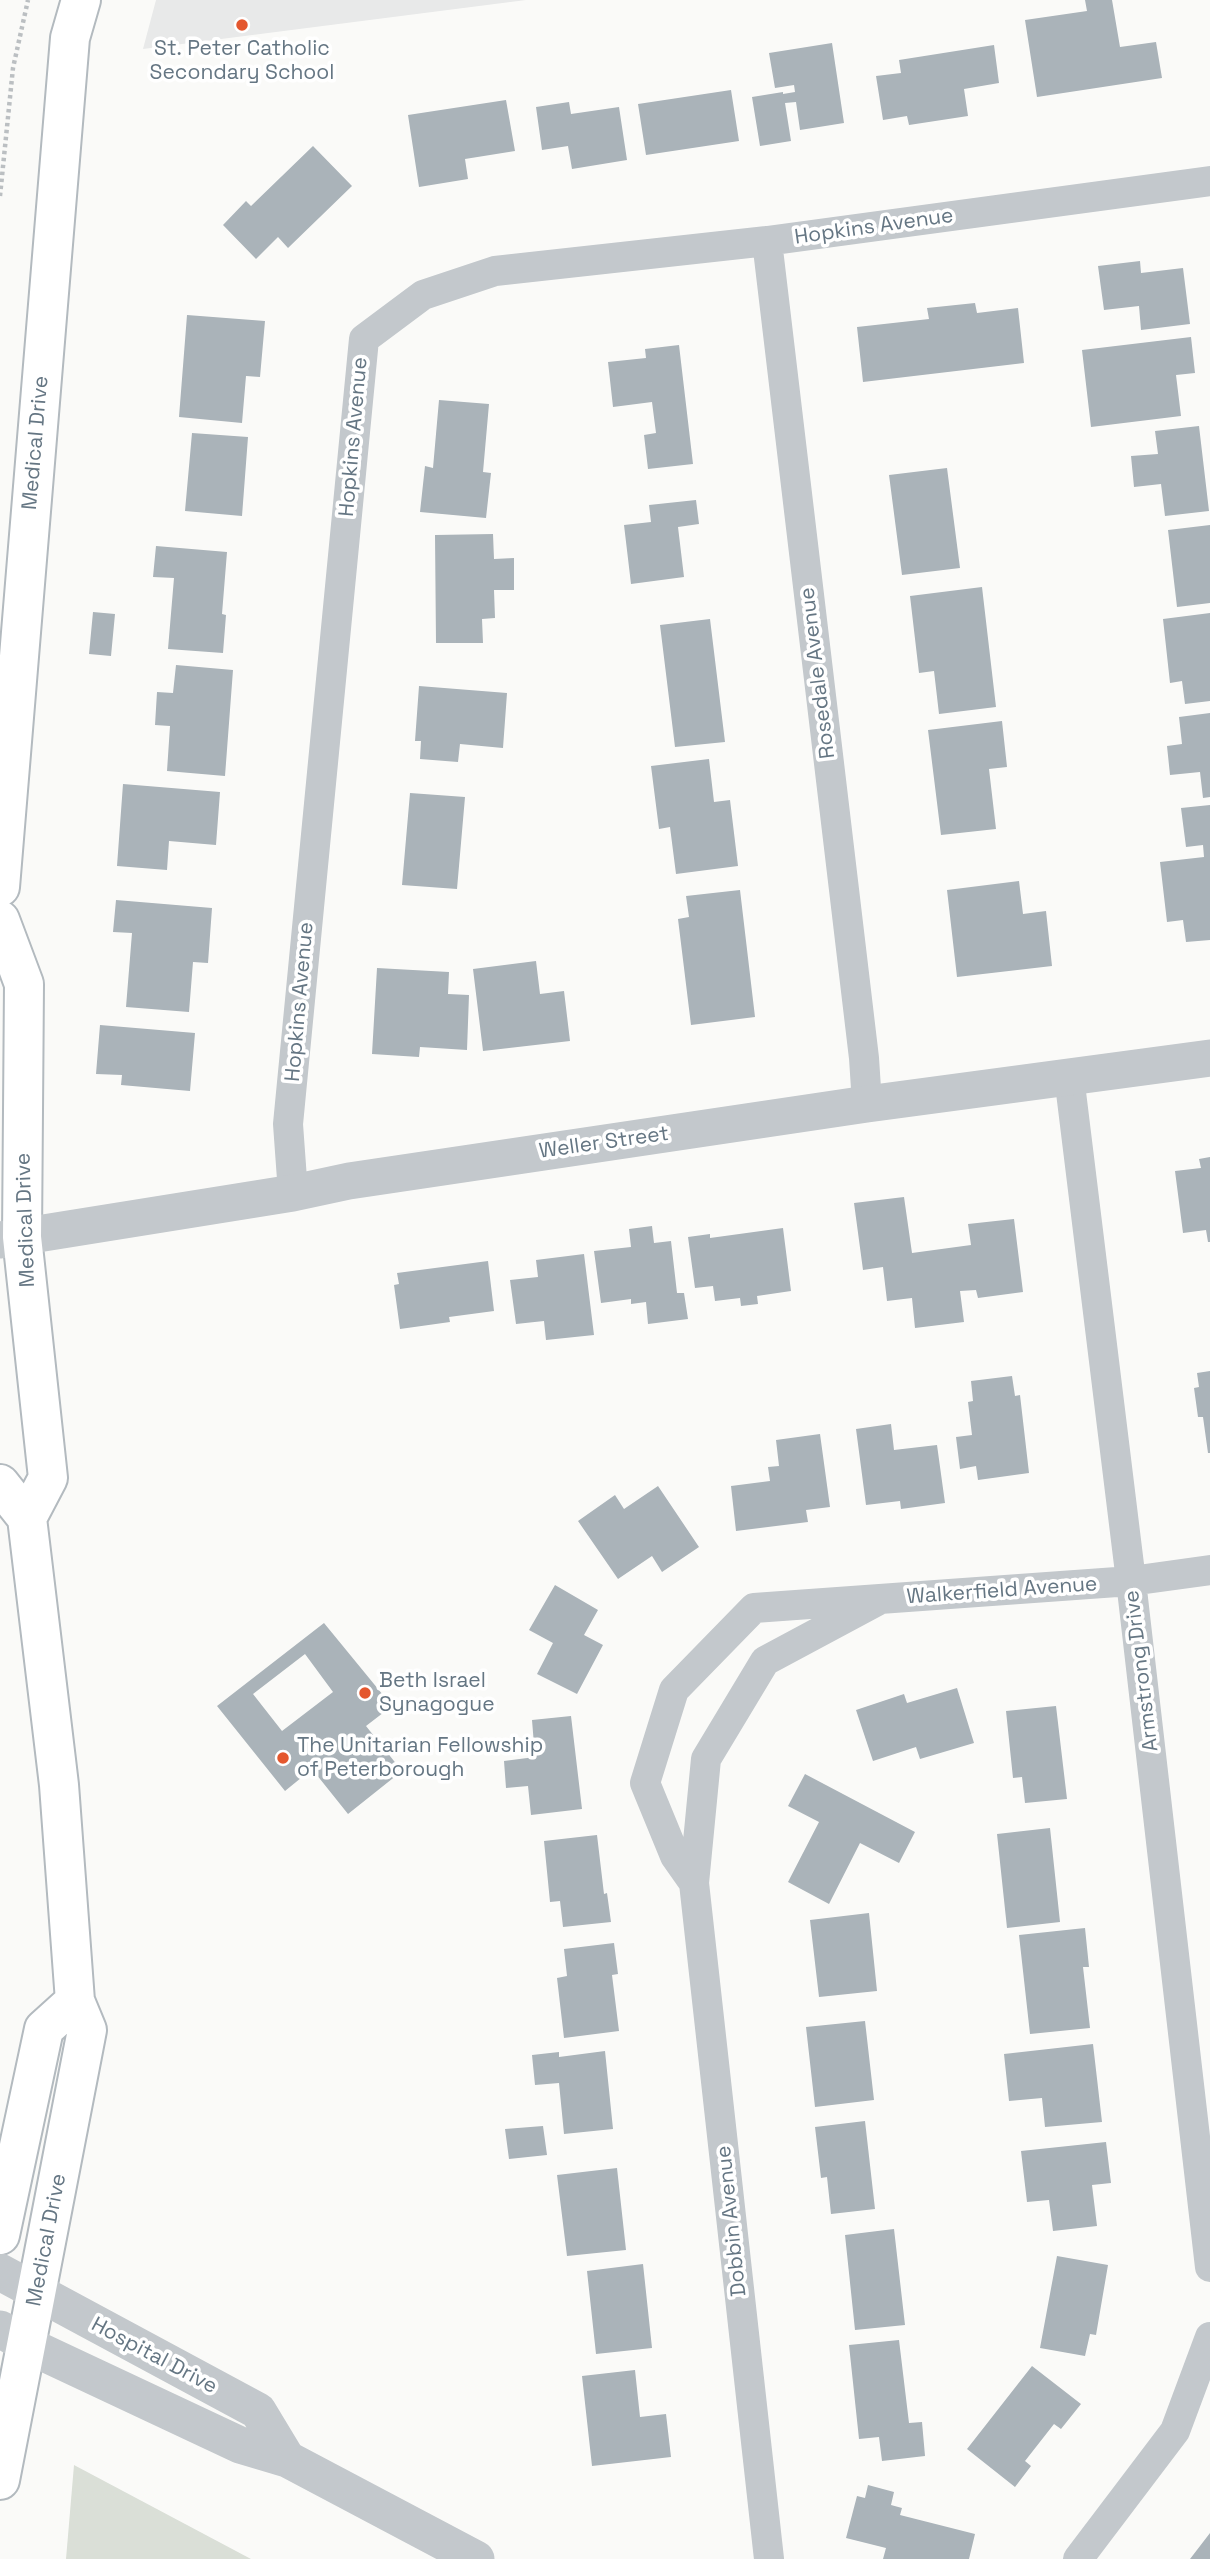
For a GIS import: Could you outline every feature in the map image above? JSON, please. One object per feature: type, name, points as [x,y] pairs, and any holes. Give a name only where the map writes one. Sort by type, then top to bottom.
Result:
[{"type":"main road","name":"Medical Drive","points":[[0,887],[70,38],[80,0]]},
{"type":"main road","name":"Medical Drive","points":[[0,920],[24,984],[11,1238],[48,1478],[27,1518],[59,1785],[75,2001],[87,2030],[37,2294],[13,2337],[0,2480]]},
{"type":"main road","points":[[0,1484],[27,1518]]},
{"type":"main road","points":[[0,2235],[44,2029],[75,2001]]},
{"type":"street","name":"Hopkins Avenue","points":[[293,1193],[288,1124],[364,339],[423,295],[495,271],[767,241],[1210,181]]},
{"type":"street","name":"Rosedale Avenue","points":[[767,241],[864,1058],[866,1104]]},
{"type":"street","name":"Weller Street","points":[[11,1238],[293,1193],[349,1181],[866,1104],[1210,1058]]},
{"type":"street","name":"Armstrong Drive","points":[[1069,1076],[1131,1581],[1210,2267]]},
{"type":"street","name":"Walkerfield Avenue","points":[[877,1601],[1131,1581],[1210,1570]]},
{"type":"street","name":"Dobbin Avenue","points":[[694,1884],[675,1856],[645,1783],[674,1689],[754,1608],[877,1601]]},
{"type":"street","name":"Dobbin Avenue","points":[[769,2559],[694,1884],[706,1759],[765,1661],[877,1601]]},
{"type":"street","name":"Hospital Drive","points":[[0,2272],[258,2411],[287,2459]]},
{"type":"street","name":"Hospital Drive","points":[[13,2337],[240,2445],[287,2459],[476,2559]]},
{"type":"street","points":[[1078,2559],[1175,2431],[1210,2337]]},
{"type":"path","points":[[0,196],[13,68],[28,0]]},
{"type":"shaded area","name":"St. Peter Catholic Secondary School","points":[[156,0],[526,0],[143,49]]},
{"type":"shaded area","points":[[74,2465],[251,2559],[66,2559]]},
{"type":"building","points":[[1085,0],[1112,0],[1120,47],[1156,42],[1162,78],[1037,97],[1025,20],[1087,11]]},
{"type":"building","points":[[832,43],[844,123],[800,130],[796,102],[785,103],[791,141],[760,146],[752,97],[795,92],[794,85],[775,88],[769,53]]},
{"type":"building","points":[[994,45],[999,83],[964,89],[968,116],[909,125],[907,116],[883,120],[876,76],[901,73],[899,60]]},
{"type":"building","points":[[731,90],[739,141],[646,155],[638,104]]},
{"type":"building","points":[[506,100],[515,151],[465,159],[468,179],[419,187],[408,115]]},
{"type":"building","points":[[569,102],[571,114],[619,107],[627,160],[572,169],[568,146],[542,150],[536,107]]},
{"type":"building","points":[[313,146],[352,186],[288,248],[278,237],[256,259],[223,225],[246,201],[251,206]]},
{"type":"building","points":[[1140,261],[1141,273],[1183,268],[1190,324],[1141,330],[1139,306],[1104,310],[1098,266]]},
{"type":"building","points":[[975,303],[977,313],[1018,308],[1024,363],[863,382],[857,327],[929,319],[927,308]]},
{"type":"building","points":[[187,315],[265,321],[260,377],[246,376],[242,423],[179,417]]},
{"type":"building","points":[[1191,337],[1195,373],[1176,375],[1181,416],[1091,427],[1082,350]]},
{"type":"building","points":[[679,345],[693,464],[648,469],[644,435],[656,433],[652,402],[613,407],[608,362],[646,358],[645,349]]},
{"type":"building","points":[[439,400],[489,404],[483,472],[491,473],[486,518],[420,512],[425,466],[433,468]]},
{"type":"building","points":[[1199,426],[1209,511],[1165,516],[1161,484],[1134,487],[1131,456],[1158,454],[1155,431]]},
{"type":"building","points":[[192,433],[248,437],[242,516],[185,511]]},
{"type":"building","points":[[947,468],[960,568],[902,575],[889,475]]},
{"type":"building","points":[[696,500],[699,524],[678,527],[684,577],[631,584],[624,525],[651,522],[649,505]]},
{"type":"building","points":[[1210,525],[1210,603],[1177,607],[1168,530]]},
{"type":"building","points":[[493,534],[494,559],[514,558],[514,590],[494,590],[495,618],[482,619],[483,643],[436,643],[435,535]]},
{"type":"building","points":[[156,546],[227,552],[222,614],[226,615],[223,653],[168,649],[174,578],[153,577]]},
{"type":"building","points":[[982,587],[996,707],[939,714],[934,671],[919,673],[910,596]]},
{"type":"building","points":[[93,612],[115,614],[111,656],[89,654]]},
{"type":"building","points":[[1210,613],[1210,701],[1185,704],[1182,681],[1170,683],[1163,619]]},
{"type":"building","points":[[710,619],[725,742],[675,747],[660,625]]},
{"type":"building","points":[[176,665],[233,670],[225,776],[167,771],[170,726],[155,725],[157,692],[173,693]]},
{"type":"building","points":[[419,686],[507,693],[503,748],[460,744],[458,762],[420,759],[421,741],[415,741]]},
{"type":"building","points":[[1210,713],[1210,797],[1203,798],[1200,772],[1170,775],[1167,746],[1182,744],[1179,717]]},
{"type":"building","points":[[1002,721],[1007,767],[989,769],[996,829],[941,835],[928,730]]},
{"type":"building","points":[[709,759],[714,802],[730,800],[738,866],[676,874],[670,827],[659,829],[651,766]]},
{"type":"building","points":[[123,784],[220,792],[216,845],[169,841],[167,870],[117,866]]},
{"type":"building","points":[[410,793],[465,797],[457,889],[402,885]]},
{"type":"building","points":[[1210,805],[1210,940],[1186,942],[1183,920],[1167,922],[1160,862],[1204,857],[1203,845],[1186,847],[1181,808]]},
{"type":"building","points":[[1019,881],[1023,914],[1046,911],[1052,966],[957,977],[947,890]]},
{"type":"building","points":[[740,890],[755,1017],[691,1025],[678,919],[689,917],[686,896]]},
{"type":"building","points":[[116,900],[212,908],[208,963],[193,962],[189,1012],[126,1007],[132,933],[113,932]]},
{"type":"building","points":[[536,961],[540,994],[564,991],[570,1041],[483,1051],[473,969]]},
{"type":"building","points":[[377,968],[449,972],[448,994],[469,995],[467,1050],[420,1047],[419,1057],[372,1054]]},
{"type":"building","points":[[100,1025],[195,1033],[190,1091],[121,1085],[122,1075],[96,1074]]},
{"type":"building","points":[[1210,1157],[1208,1242],[1206,1230],[1183,1233],[1175,1171],[1201,1168],[1199,1159]]},
{"type":"building","points":[[904,1197],[912,1253],[971,1245],[968,1224],[1014,1219],[1023,1292],[978,1298],[976,1290],[960,1291],[964,1322],[915,1328],[912,1298],[887,1301],[883,1267],[863,1270],[854,1203]]},
{"type":"building","points":[[652,1226],[654,1243],[671,1241],[677,1293],[684,1293],[688,1319],[648,1324],[646,1302],[631,1304],[631,1299],[601,1303],[594,1251],[631,1247],[629,1229]]},
{"type":"building","points":[[783,1228],[791,1291],[757,1296],[758,1304],[741,1306],[740,1298],[715,1301],[713,1286],[695,1288],[688,1237],[710,1234],[710,1238]]},
{"type":"building","points":[[584,1254],[594,1335],[546,1340],[544,1321],[516,1324],[510,1280],[538,1277],[536,1260]]},
{"type":"building","points":[[488,1261],[494,1311],[449,1317],[450,1322],[400,1329],[394,1285],[399,1284],[397,1273]]},
{"type":"building","points":[[1210,1371],[1208,1453],[1203,1417],[1198,1417],[1194,1388],[1199,1387],[1197,1373]]},
{"type":"building","points":[[1012,1376],[1015,1396],[1020,1395],[1029,1473],[978,1480],[976,1466],[960,1469],[956,1437],[972,1435],[968,1402],[973,1401],[971,1381]]},
{"type":"building","points":[[891,1424],[894,1450],[937,1445],[945,1503],[901,1509],[900,1501],[866,1505],[856,1429]]},
{"type":"building","points":[[820,1434],[830,1507],[806,1510],[808,1522],[736,1531],[731,1486],[770,1481],[768,1467],[779,1466],[776,1440]]},
{"type":"building","points":[[658,1486],[699,1547],[662,1572],[652,1556],[618,1579],[578,1521],[615,1495],[624,1509]]},
{"type":"building","points":[[555,1585],[598,1610],[584,1635],[603,1645],[577,1694],[537,1674],[553,1643],[529,1630]]},
{"type":"building","points":[[324,1623],[392,1706],[366,1726],[402,1771],[348,1814],[312,1769],[285,1791],[217,1706]],"holes":[[[305,1654],[333,1692],[282,1731],[253,1694]]]},
{"type":"building","points":[[957,1688],[974,1743],[920,1759],[916,1747],[873,1761],[856,1710],[904,1694],[907,1703]]},
{"type":"building","points":[[1056,1706],[1067,1799],[1025,1803],[1022,1777],[1013,1778],[1006,1711]]},
{"type":"building","points":[[571,1716],[582,1809],[531,1815],[528,1786],[506,1788],[504,1761],[535,1757],[532,1720]]},
{"type":"building","points":[[805,1774],[915,1832],[899,1863],[860,1843],[829,1904],[788,1882],[819,1822],[788,1806]]},
{"type":"building","points":[[1050,1828],[1060,1922],[1007,1928],[997,1834]]},
{"type":"building","points":[[597,1835],[604,1894],[607,1893],[611,1922],[563,1927],[560,1901],[550,1902],[544,1841]]},
{"type":"building","points":[[869,1913],[877,1991],[819,1997],[810,1920]]},
{"type":"building","points":[[1085,1928],[1089,1967],[1083,1967],[1090,2028],[1030,2034],[1019,1935]]},
{"type":"building","points":[[614,1943],[618,1974],[612,1975],[619,2031],[564,2038],[557,1978],[567,1976],[564,1949]]},
{"type":"building","points":[[865,2021],[874,2100],[815,2107],[806,2027]]},
{"type":"building","points":[[1093,2044],[1102,2122],[1045,2127],[1042,2098],[1009,2101],[1004,2054]]},
{"type":"building","points":[[605,2051],[613,2129],[564,2134],[559,2083],[535,2085],[532,2055],[559,2052],[559,2057]]},
{"type":"building","points":[[865,2121],[875,2209],[831,2214],[827,2177],[821,2178],[815,2127]]},
{"type":"building","points":[[543,2126],[547,2155],[509,2159],[505,2129]]},
{"type":"building","points":[[1106,2142],[1111,2183],[1092,2185],[1097,2226],[1053,2231],[1049,2200],[1027,2202],[1021,2151]]},
{"type":"building","points":[[617,2168],[626,2250],[567,2256],[557,2175]]},
{"type":"building","points":[[894,2229],[905,2325],[855,2330],[845,2235]]},
{"type":"building","points":[[1057,2256],[1108,2265],[1096,2335],[1090,2334],[1085,2356],[1040,2348]]},
{"type":"building","points":[[643,2264],[652,2348],[596,2354],[587,2271]]},
{"type":"building","points":[[899,2340],[909,2423],[922,2422],[925,2456],[882,2461],[879,2437],[859,2439],[849,2345]]},
{"type":"building","points":[[1032,2366],[1081,2404],[1061,2429],[1054,2424],[1025,2461],[1031,2466],[1015,2487],[967,2449]]},
{"type":"building","points":[[635,2370],[640,2417],[666,2414],[671,2457],[592,2466],[582,2376]]},
{"type":"building","points":[[868,2485],[894,2492],[891,2505],[902,2508],[900,2515],[975,2534],[969,2559],[883,2559],[886,2548],[846,2538],[857,2496],[865,2498]]},
{"type":"building","points":[[1210,2533],[1210,2559],[1190,2559]]},
{"type":"place","name":"St. Peter Catholic Secondary School","points":[[242,25]]},
{"type":"place","name":"Beth Israel Synagogue","points":[[365,1693]]},
{"type":"place","name":"The Unitarian Fellowship of Peterborough","points":[[283,1758]]}]
